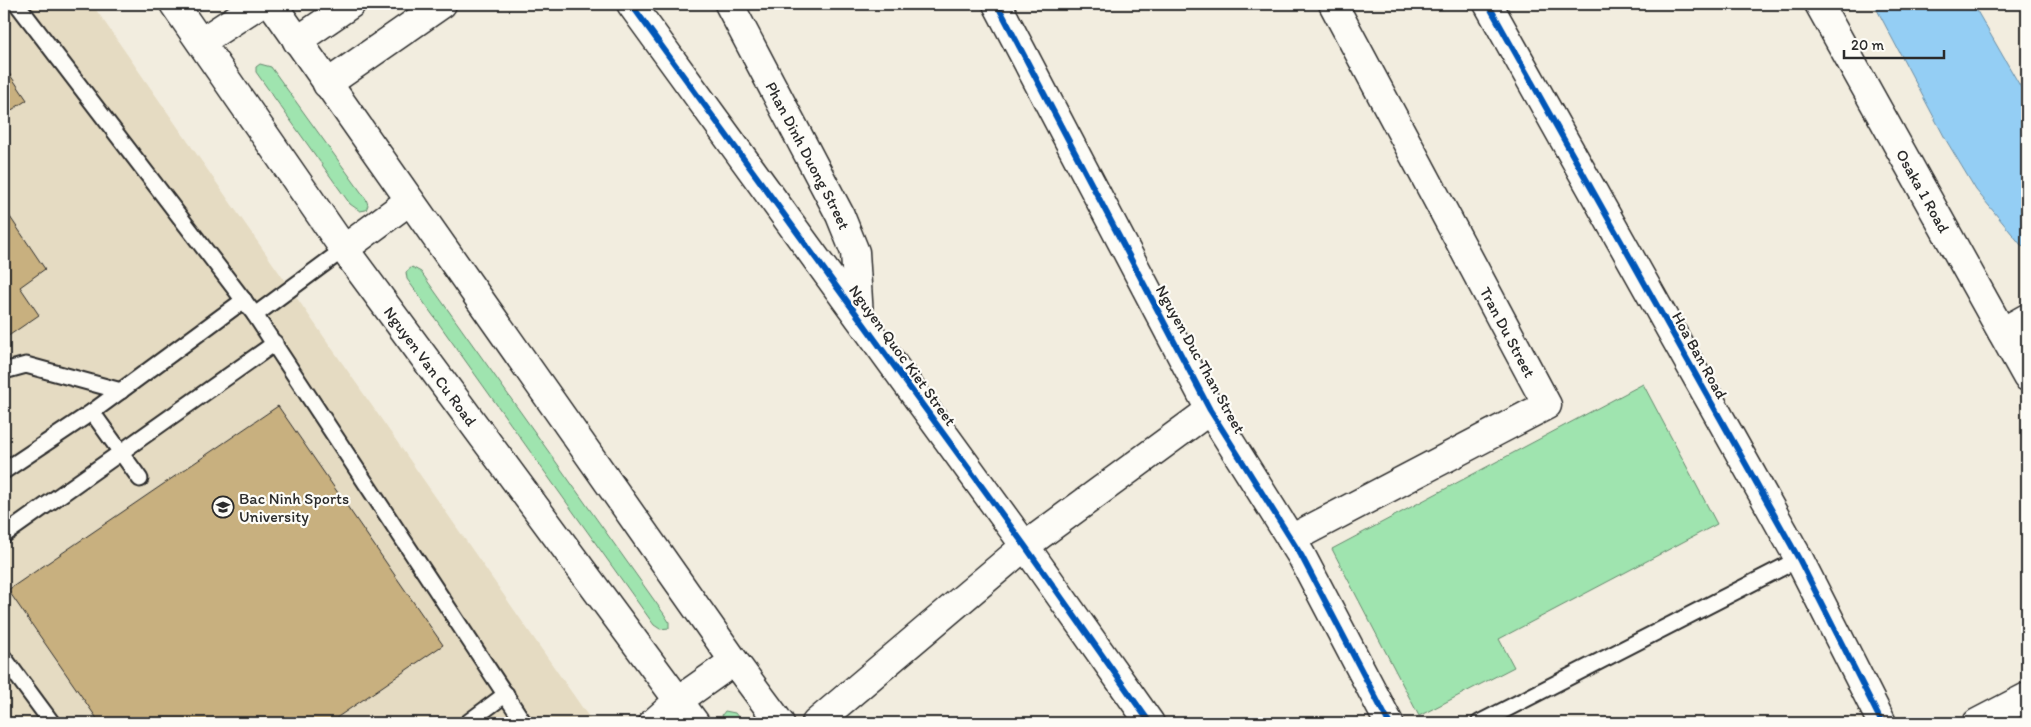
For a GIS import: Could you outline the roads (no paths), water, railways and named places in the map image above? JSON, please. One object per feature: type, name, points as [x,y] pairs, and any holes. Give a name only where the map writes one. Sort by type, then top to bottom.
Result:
[{"type":"street","name":"Nguyen Van Cu Road","points":[[174,4],[344,249],[695,723]]},
{"type":"street","points":[[201,42],[259,4]]},
{"type":"street","points":[[272,4],[409,202],[734,661],[780,723]]},
{"type":"street","points":[[297,41],[351,4]]},
{"type":"street","points":[[327,84],[442,4]]},
{"type":"street","name":"Nguyen Quoc Kiet Street","points":[[631,4],[1025,546],[1150,723]]},
{"type":"street","name":"Phan Dinh Duong Street","points":[[729,4],[840,215],[855,252],[859,317]]},
{"type":"street","name":"Nguyen Duc Than Street","points":[[997,4],[1210,410],[1291,539],[1389,723]]},
{"type":"street","name":"Tran Du Street","points":[[1291,539],[1547,406],[1334,4]]},
{"type":"street","name":"Hoa Ban Road","points":[[1488,4],[1799,559],[1882,723]]},
{"type":"street","name":"Osaka 1 Road","points":[[1819,4],[2027,377]]},
{"type":"street","points":[[344,249],[409,202]]},
{"type":"street","points":[[2002,332],[2027,318]]},
{"type":"street","points":[[816,723],[1025,546],[1210,410]]},
{"type":"street","points":[[653,723],[679,700],[734,661]]},
{"type":"street","points":[[1977,723],[2027,697]]},
{"type":"lane","points":[[17,4],[275,343],[524,723]]},
{"type":"lane","points":[[255,315],[344,249]]},
{"type":"lane","points":[[4,471],[92,412],[244,300]]},
{"type":"lane","points":[[4,536],[275,343]]},
{"type":"lane","points":[[4,371],[26,364],[121,390]]},
{"type":"lane","points":[[92,412],[140,478]]},
{"type":"lane","points":[[1479,723],[1799,559]]},
{"type":"lane","points":[[4,658],[52,723]]},
{"type":"lane","points":[[467,723],[506,694]]},
{"type":"water","points":[[1874,4],[1973,4],[2027,98],[2027,247],[2021,245],[1976,190],[1946,140]]},
{"type":"place","name":"Bac Ninh Sports University","points":[[223,507]]}]
